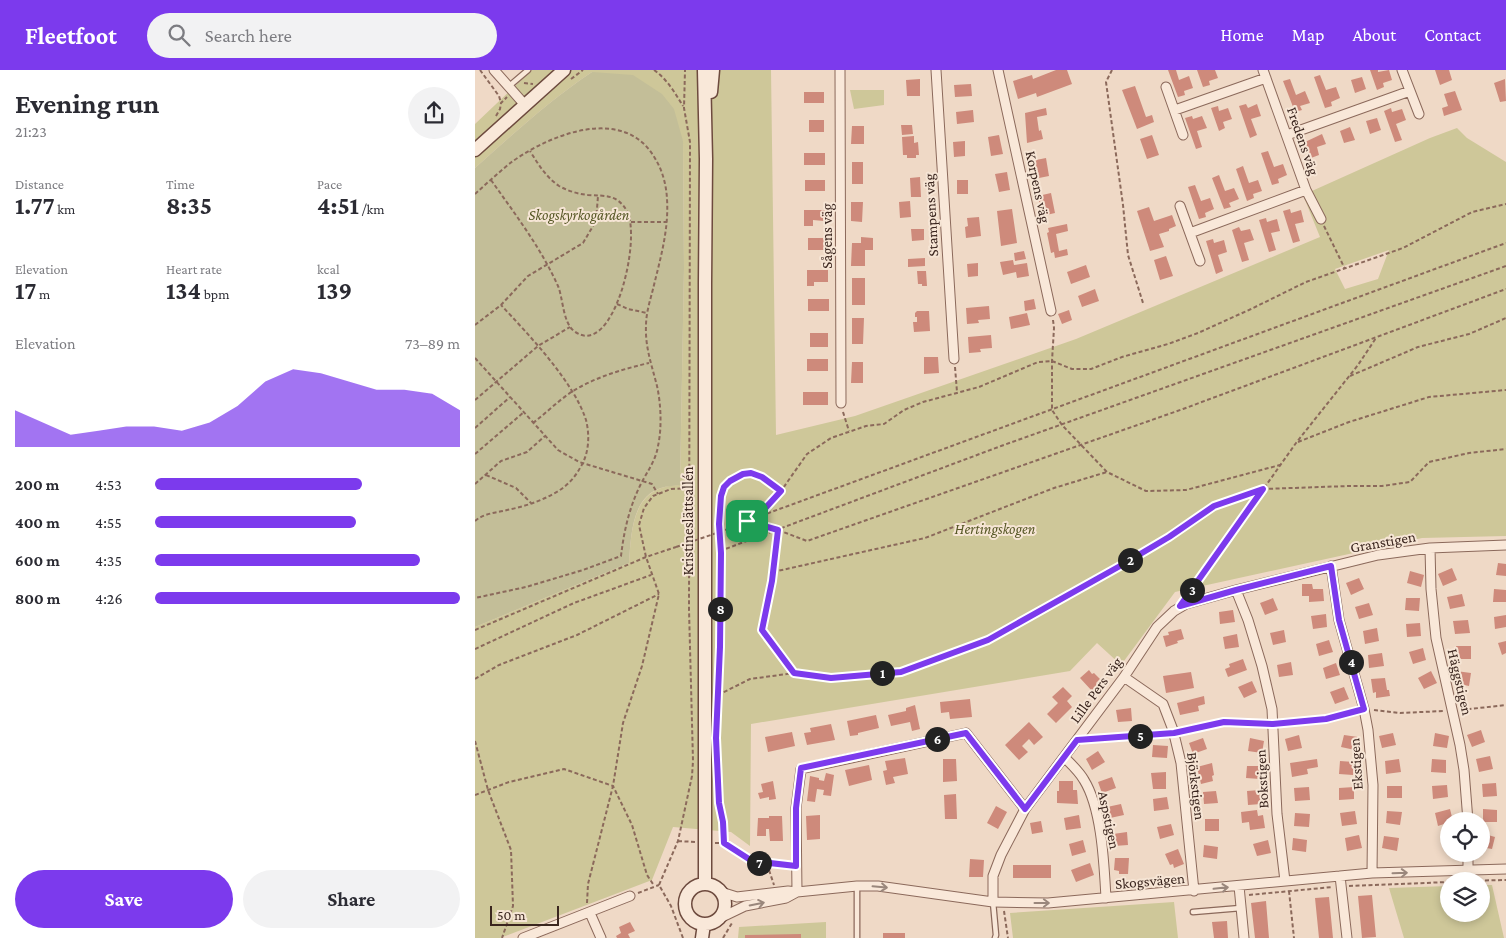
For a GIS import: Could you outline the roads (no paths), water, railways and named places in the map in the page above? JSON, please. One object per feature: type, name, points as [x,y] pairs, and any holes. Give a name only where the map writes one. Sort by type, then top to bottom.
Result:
[{"type":"street","points":[[494,70],[525,105]]},
{"type":"street","points":[[475,150],[564,70]]},
{"type":"street","name":"Kristineslättsallén","points":[[704,70],[706,159],[705,884]]},
{"type":"street","name":"Kristineslättsallén","points":[[706,159],[713,70]]},
{"type":"street","name":"Sågens väg","points":[[840,70],[841,403]]},
{"type":"street","name":"Stampens väg","points":[[936,70],[954,359]]},
{"type":"street","name":"Korpens väg","points":[[999,70],[1051,310]]},
{"type":"street","points":[[1402,70],[1419,114]]},
{"type":"street","points":[[1175,110],[1264,74]]},
{"type":"street","name":"Fredens väg","points":[[1264,74],[1305,190],[1321,220]]},
{"type":"street","points":[[1166,87],[1183,135]]},
{"type":"street","points":[[1287,135],[1410,92]]},
{"type":"street","points":[[1190,233],[1305,190]]},
{"type":"street","points":[[1180,206],[1200,261]]},
{"type":"street","name":"Granstigen","points":[[1180,606],[1331,566],[1401,551],[1430,548],[1506,546]]},
{"type":"street","name":"Häggstigen","points":[[1430,548],[1431,596],[1437,638],[1464,770],[1467,812]]},
{"type":"street","name":"Ekstigen","points":[[1331,566],[1339,620],[1364,709],[1371,758],[1373,786],[1372,873]]},
{"type":"street","name":"Bokstigen","points":[[1236,590],[1248,620],[1262,666],[1272,709],[1277,814],[1285,881]]},
{"type":"street","name":"Lille Pers väg","points":[[998,902],[993,876],[1001,855],[1025,809],[1124,677],[1157,627],[1180,606]]},
{"type":"street","name":"Björkstigen","points":[[1124,677],[1163,704],[1174,733],[1181,763],[1194,890]]},
{"type":"street","points":[[797,892],[796,808],[801,768],[966,733],[1025,809]]},
{"type":"street","name":"Aspstigen","points":[[1063,757],[1079,772],[1091,794],[1101,840],[1106,898]]},
{"type":"street","points":[[1468,862],[1468,870]]},
{"type":"street","name":"Skogsvägen","points":[[721,892],[737,897],[788,891],[878,886],[998,902],[1048,903],[1372,873],[1506,869]]},
{"type":"street","points":[[1340,876],[1347,938]]},
{"type":"street","points":[[705,884],[715,887],[721,892],[725,906],[718,919],[704,924],[694,921],[690,917],[685,904],[685,898],[691,890],[705,884]]},
{"type":"street","points":[[1239,886],[1244,938]]},
{"type":"street","name":"Skogsvägen","points":[[718,919],[745,906],[786,898],[797,892]]},
{"type":"street","points":[[523,938],[630,896]]},
{"type":"street","points":[[590,913],[601,938]]},
{"type":"street","points":[[702,938],[704,924]]},
{"type":"lane","points":[[508,87],[528,70]]},
{"type":"lane","points":[[857,886],[857,938]]},
{"type":"lane","points":[[995,938],[997,935],[998,902]]},
{"type":"lane","points":[[1193,912],[1241,908]]},
{"type":"park label","name":"Skogskyrkogården","points":[[579,215]]},
{"type":"park label","name":"Hertingskogen","points":[[995,529]]}]
